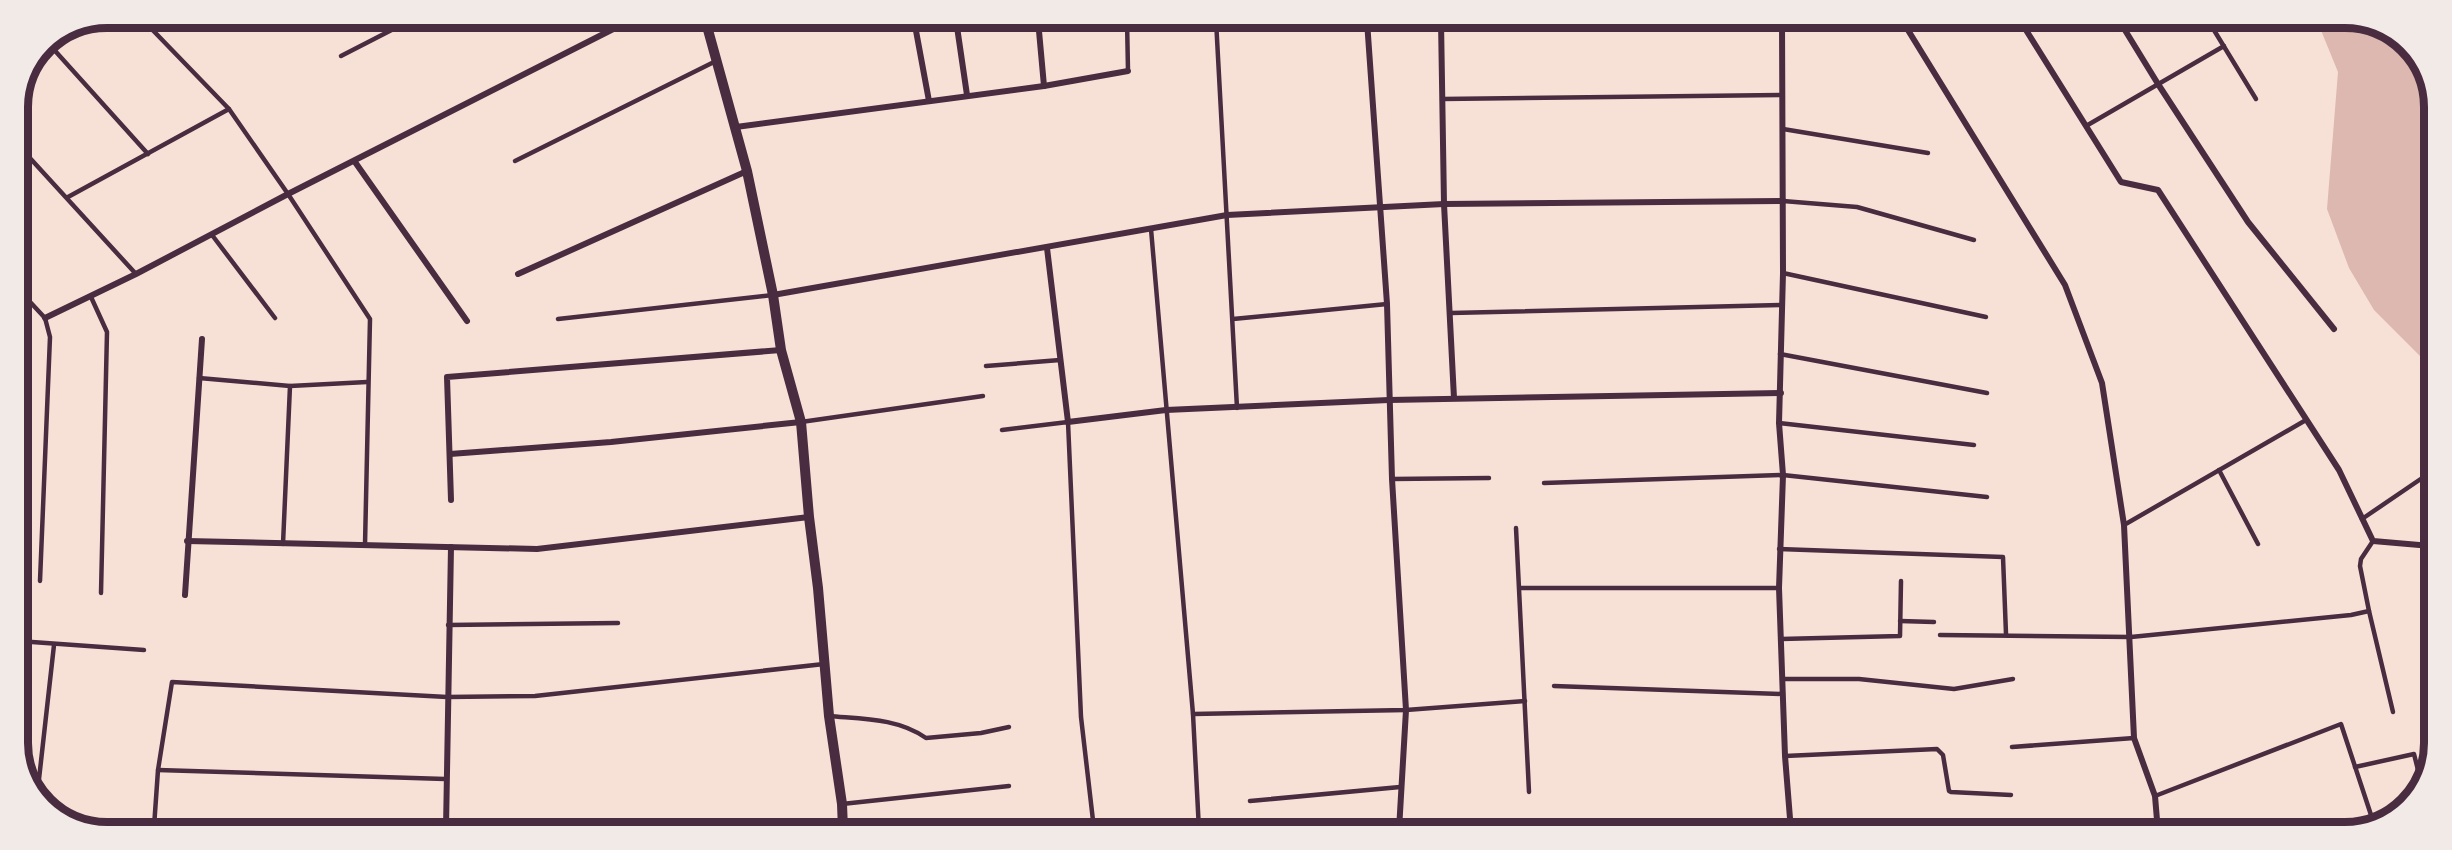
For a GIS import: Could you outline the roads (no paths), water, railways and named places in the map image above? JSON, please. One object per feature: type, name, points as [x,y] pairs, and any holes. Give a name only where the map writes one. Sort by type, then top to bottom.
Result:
[{"type":"street","points":[[45,318],[91,297],[614,29]]},
{"type":"street","points":[[708,29],[747,171],[773,295],[781,350],[801,422],[829,716],[843,822]]},
{"type":"street","points":[[916,29],[928,101]]},
{"type":"street","points":[[957,29],[967,95]]},
{"type":"street","points":[[1039,29],[1044,86]]},
{"type":"street","points":[[1368,29],[1387,304],[1392,479],[1406,710],[1399,822]]},
{"type":"street","points":[[1441,29],[1444,204],[1454,398]]},
{"type":"street","points":[[1782,29],[1783,273],[1779,423],[1783,475],[1779,588],[1785,756],[1790,822]]},
{"type":"street","points":[[1907,29],[2065,285],[2102,383],[2124,525],[2134,738],[2155,796],[2157,822]]},
{"type":"street","points":[[2025,29],[2121,182],[2158,190],[2339,470],[2373,541],[2424,546]]},
{"type":"street","points":[[2124,29],[2248,222],[2334,329]]},
{"type":"street","points":[[736,127],[1044,86],[1128,71]]},
{"type":"street","points":[[355,162],[467,321]]},
{"type":"street","points":[[518,274],[747,171]]},
{"type":"street","points":[[773,295],[1227,215],[1444,204],[1783,201]]},
{"type":"street","points":[[1047,248],[1068,422],[1166,410],[1389,400],[1781,393]]},
{"type":"street","points":[[184,595],[202,339]]},
{"type":"street","points":[[451,500],[447,377],[781,350]]},
{"type":"street","points":[[450,454],[611,442],[801,422]]},
{"type":"street","points":[[187,541],[537,549],[809,517]]},
{"type":"street","points":[[446,822],[451,547]]},
{"type":"lane","points":[[152,29],[229,109],[370,319],[365,545]]},
{"type":"lane","points":[[341,56],[394,29]]},
{"type":"lane","points":[[1127,29],[1128,71]]},
{"type":"lane","points":[[1217,29],[1237,408]]},
{"type":"lane","points":[[2213,29],[2256,99]]},
{"type":"lane","points":[[2086,126],[2224,46]]},
{"type":"lane","points":[[54,50],[148,154]]},
{"type":"lane","points":[[515,161],[716,61]]},
{"type":"lane","points":[[1442,99],[1782,95]]},
{"type":"lane","points":[[68,197],[229,109]]},
{"type":"lane","points":[[1783,129],[1928,153]]},
{"type":"lane","points":[[29,156],[136,274]]},
{"type":"lane","points":[[1783,201],[1857,207],[1974,240]]},
{"type":"lane","points":[[1151,229],[1193,714],[1198,822]]},
{"type":"lane","points":[[212,235],[275,318]]},
{"type":"lane","points":[[1783,273],[1986,317]]},
{"type":"lane","points":[[558,319],[773,295]]},
{"type":"lane","points":[[91,297],[107,332],[101,593]]},
{"type":"lane","points":[[29,301],[45,318],[50,337],[40,580]]},
{"type":"lane","points":[[1233,319],[1387,304]]},
{"type":"lane","points":[[1451,313],[1782,305]]},
{"type":"lane","points":[[1780,354],[1987,393]]},
{"type":"lane","points":[[986,366],[1060,360]]},
{"type":"lane","points":[[198,378],[290,386],[367,382]]},
{"type":"lane","points":[[283,544],[290,386]]},
{"type":"lane","points":[[801,422],[983,396]]},
{"type":"lane","points":[[2124,525],[2306,420]]},
{"type":"lane","points":[[1002,430],[1068,422],[1081,717],[1093,822]]},
{"type":"lane","points":[[1779,423],[1974,445]]},
{"type":"lane","points":[[2219,470],[2258,544]]},
{"type":"lane","points":[[1544,483],[1783,475],[1987,496]]},
{"type":"lane","points":[[2362,519],[2424,477]]},
{"type":"lane","points":[[1392,479],[1489,478]]},
{"type":"lane","points":[[1516,528],[1521,588],[1529,792]]},
{"type":"lane","points":[[2373,541],[2361,559],[2360,566],[2393,712]]},
{"type":"lane","points":[[1779,549],[2003,557],[2006,634]]},
{"type":"lane","points":[[1781,639],[1900,636],[1901,581]]},
{"type":"lane","points":[[1521,588],[1779,588]]},
{"type":"lane","points":[[1940,635],[2131,637],[2351,615],[2369,611]]},
{"type":"lane","points":[[1900,621],[1934,622]]},
{"type":"lane","points":[[448,625],[618,623]]},
{"type":"lane","points":[[29,642],[144,650]]},
{"type":"lane","points":[[39,781],[54,645]]},
{"type":"lane","points":[[154,822],[158,770],[172,682],[447,697],[535,696],[824,664]]},
{"type":"lane","points":[[1782,679],[1859,679],[1954,688],[2013,679]]},
{"type":"lane","points":[[1554,686],[1783,694]]},
{"type":"lane","points":[[1193,714],[1406,710],[1525,701]]},
{"type":"lane","points":[[829,716],[889,722],[912,728],[926,738],[981,733],[1009,727]]},
{"type":"lane","points":[[2155,796],[2341,724],[2371,816]]},
{"type":"lane","points":[[2012,747],[2134,738]]},
{"type":"lane","points":[[1785,756],[1937,749],[1943,755],[1948,790],[1951,792],[2011,795]]},
{"type":"lane","points":[[2355,767],[2414,754],[2420,766]]},
{"type":"lane","points":[[158,770],[445,779]]},
{"type":"lane","points":[[842,804],[1009,786]]},
{"type":"lane","points":[[1250,801],[1400,787]]}]
